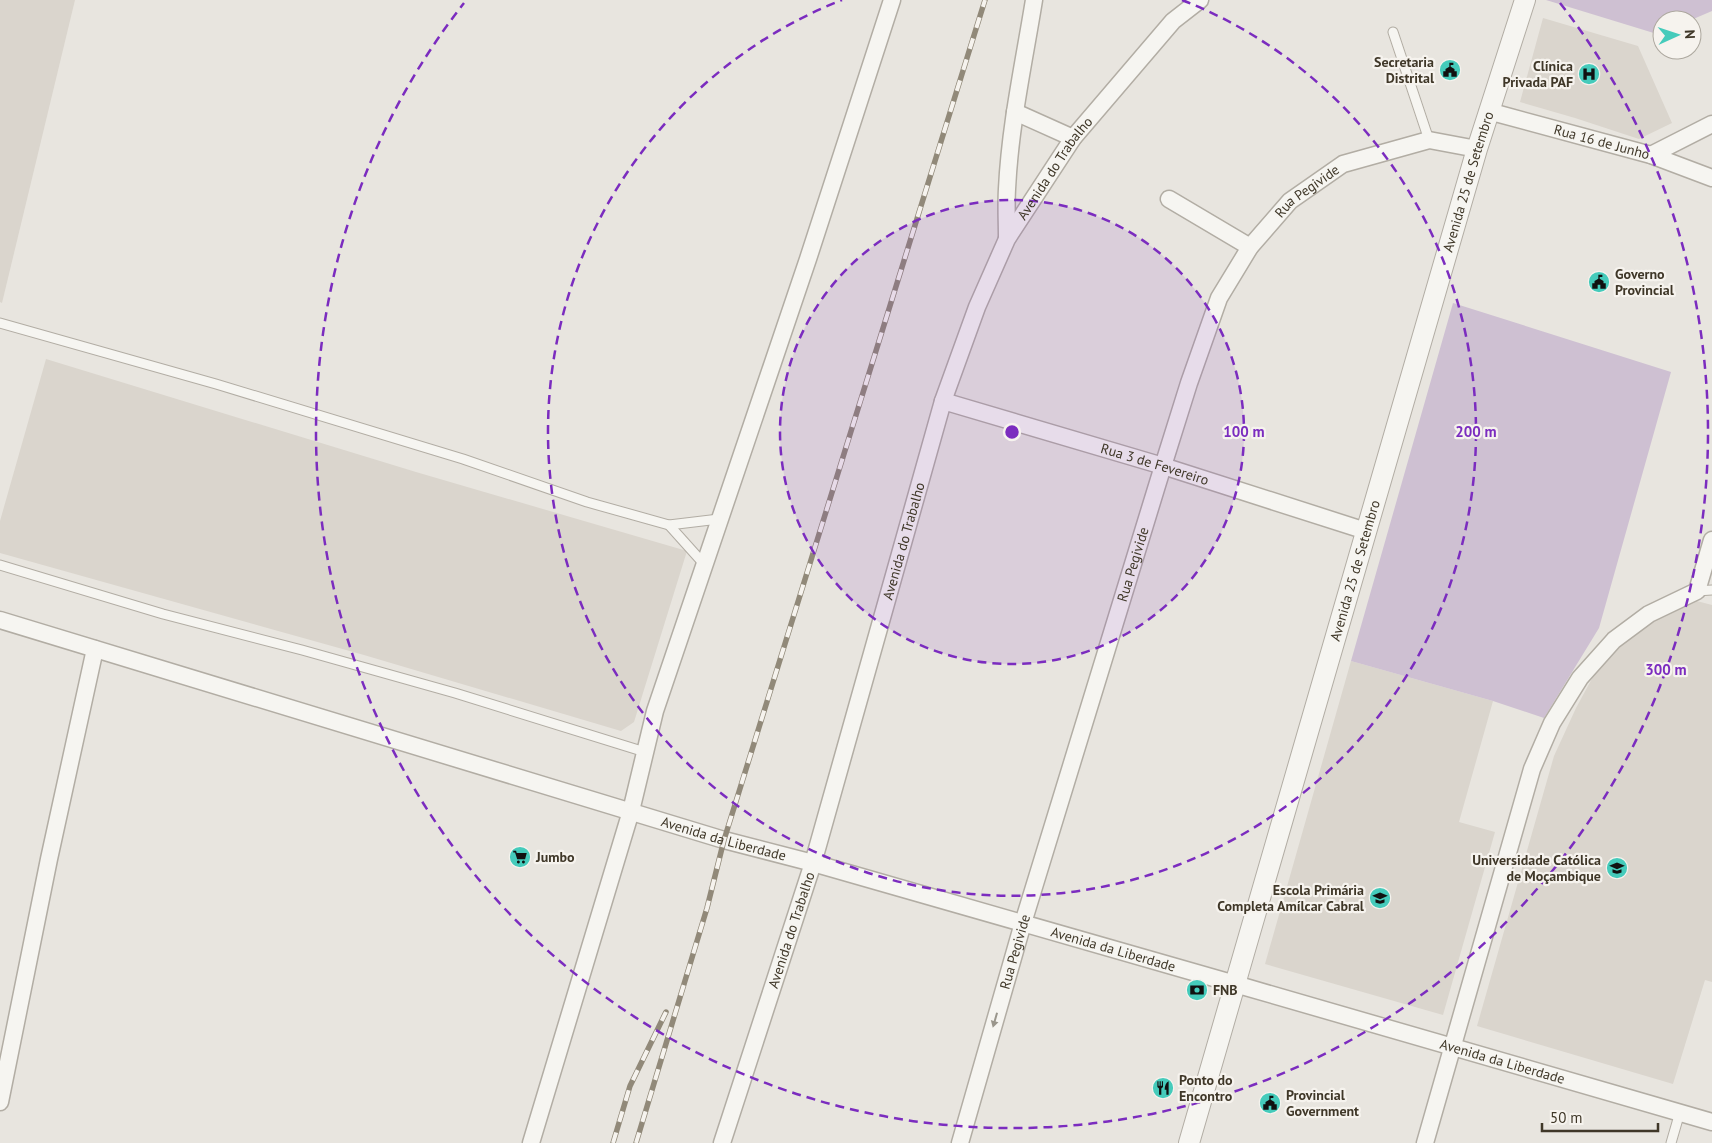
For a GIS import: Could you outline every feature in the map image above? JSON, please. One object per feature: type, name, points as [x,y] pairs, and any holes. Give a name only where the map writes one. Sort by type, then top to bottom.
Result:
[{"type":"street","points":[[531,1143],[630,812],[655,711],[808,259],[892,0]]},
{"type":"street","points":[[1007,239],[1007,188],[1015,112],[1034,0]]},
{"type":"street","name":"Avenida do Trabalho","points":[[722,1143],[813,863],[943,401],[977,307],[1007,239],[1073,138],[1173,21],[1200,0]]},
{"type":"street","name":"Avenida 25 de Setembro","points":[[1189,1143],[1488,110],[1525,0]]},
{"type":"street","name":"Rua 16 de Junho","points":[[1488,110],[1651,154],[1712,178]]},
{"type":"street","points":[[1015,112],[1073,138]]},
{"type":"street","points":[[1651,154],[1712,124]]},
{"type":"street","name":"Rua Pegivide","points":[[960,1143],[1023,923],[1163,466],[1189,383],[1220,298],[1250,247],[1290,201],[1343,164],[1429,140],[1477,149]]},
{"type":"street","points":[[1169,199],[1250,247]]},
{"type":"street","name":"Rua 3 de Fevereiro","points":[[943,401],[1163,466],[1366,531]]},
{"type":"street","points":[[1424,1143],[1532,769],[1552,723],[1580,678],[1614,640],[1649,614],[1705,591],[1712,540]]},
{"type":"street","name":"Avenida da Liberdade","points":[[0,620],[724,840],[813,863],[1712,1122]]},
{"type":"street","points":[[0,1102],[49,859],[95,649]]},
{"type":"lane","points":[[1393,32],[1429,140]]},
{"type":"lane","points":[[0,323],[216,384],[463,459],[587,502],[669,525],[719,519]]},
{"type":"lane","points":[[669,525],[704,564]]},
{"type":"lane","points":[[0,565],[163,614],[302,650],[455,693],[645,752]]},
{"type":"lane","points":[[1671,1143],[1680,1112]]},
{"type":"shaded area","points":[[0,0],[75,0],[2,303],[0,302]]},
{"type":"shaded area","points":[[1546,0],[1712,0],[1712,11],[1702,15],[1702,10],[1652,10],[1652,32]]},
{"type":"shaded area","name":"Clínica Privada PAF","points":[[1543,18],[1638,46],[1672,123],[1639,139],[1520,102]]},
{"type":"shaded area","points":[[1453,303],[1671,372],[1599,628],[1544,718],[1493,701],[1351,661]]},
{"type":"shaded area","points":[[46,359],[416,472],[687,551],[634,722],[621,731],[364,655],[0,553],[0,521]]},
{"type":"shaded area","name":"Universidade Católica de Moçambique","points":[[1689,599],[1712,605],[1712,982],[1705,980],[1673,1084],[1477,1026],[1554,756],[1576,708],[1607,651],[1641,625]]},
{"type":"shaded area","name":"Escola Primária Completa Amílcar Cabral","points":[[1351,661],[1493,701],[1459,822],[1495,832],[1443,1015],[1265,964]]},
{"type":"railway","points":[[636,1143],[707,908],[724,840],[985,0]]},
{"type":"railway","points":[[613,1143],[630,1086],[666,1012]]},
{"type":"place","name":"Secretaria Distrital","points":[[1450,70]]},
{"type":"place","name":"Clínica Privada PAF","points":[[1589,74]]},
{"type":"place","name":"Governo Provincial","points":[[1599,282]]},
{"type":"place","name":"Jumbo","points":[[520,857]]},
{"type":"place","name":"Universidade Católica de Moçambique","points":[[1617,868]]},
{"type":"place","name":"Escola Primária Completa Amílcar Cabral","points":[[1380,898]]},
{"type":"place","name":"FNB","points":[[1197,990]]},
{"type":"place","name":"Ponto do Encontro","points":[[1163,1088]]},
{"type":"place","name":"Provincial Government","points":[[1270,1103]]}]
